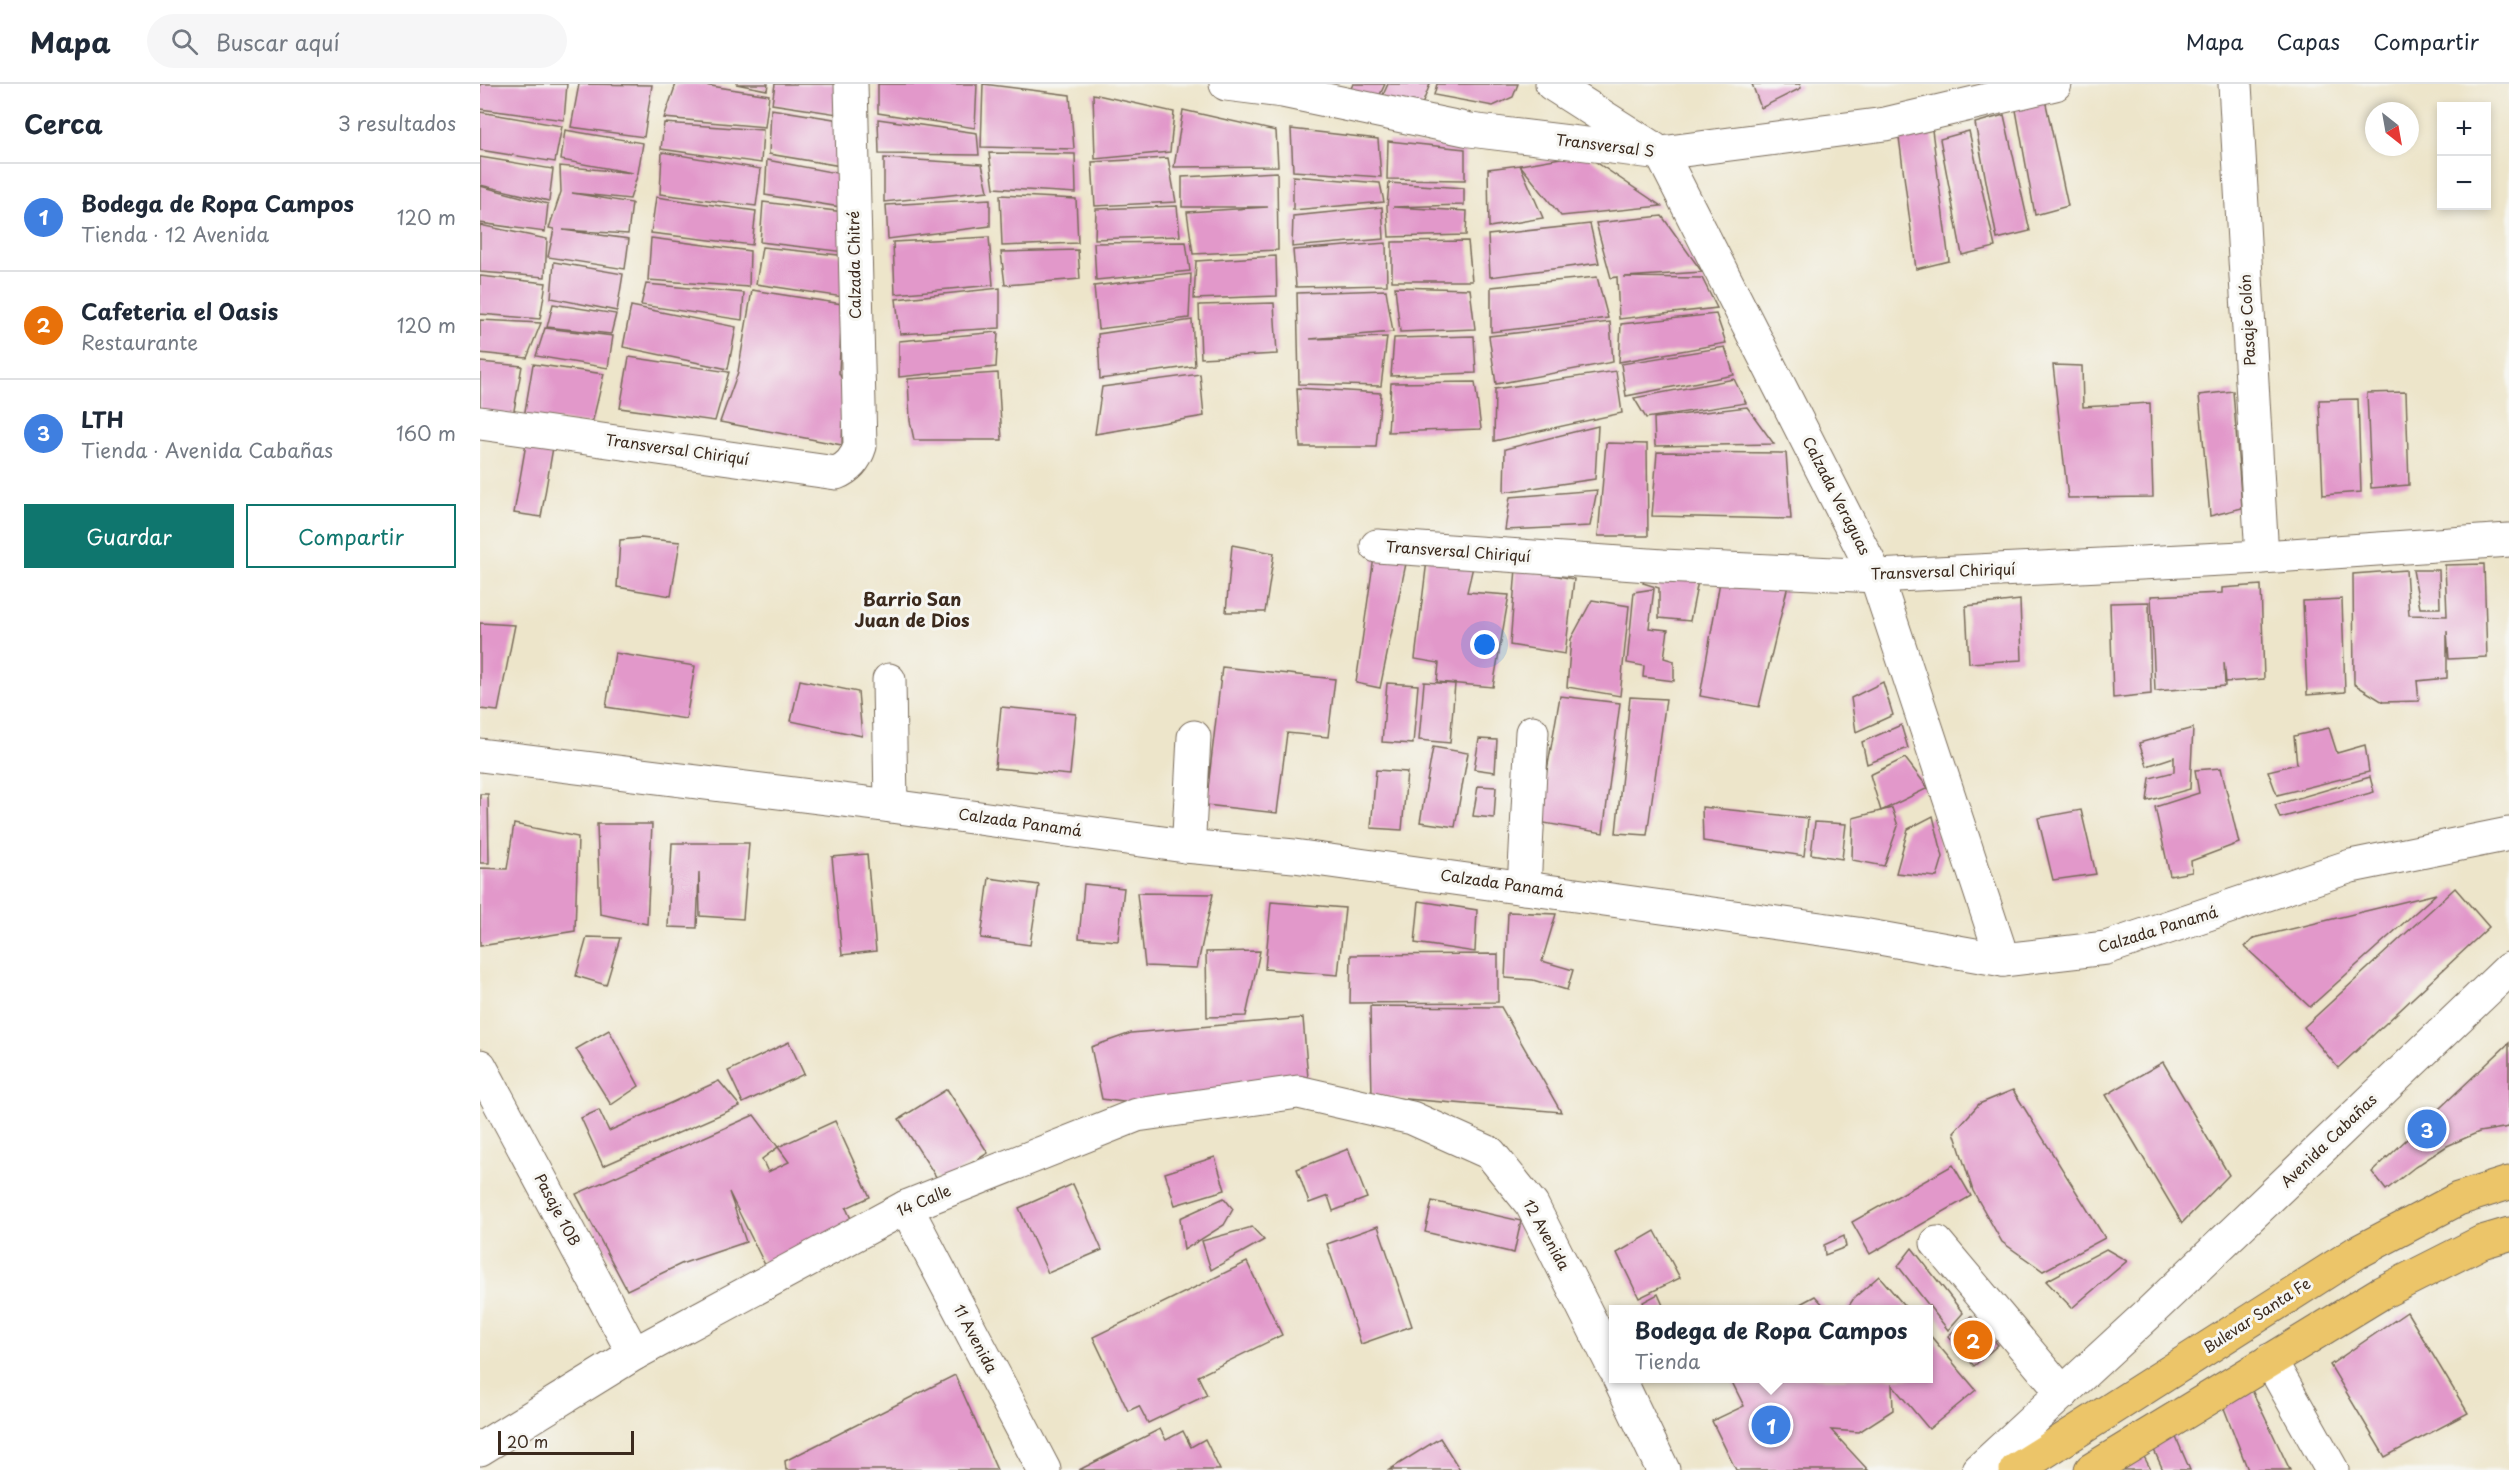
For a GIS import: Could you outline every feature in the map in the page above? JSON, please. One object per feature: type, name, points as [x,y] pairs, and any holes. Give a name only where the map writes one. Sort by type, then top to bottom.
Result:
[{"type":"main road","name":"Bulevar Santa Fe","points":[[2021,1468],[2356,1253],[2458,1199],[2509,1183]]},
{"type":"main road","points":[[2091,1470],[2381,1293],[2482,1242],[2509,1234]]},
{"type":"street","name":"Calzada Chitré","points":[[851,84],[860,446]]},
{"type":"street","name":"Transversal S","points":[[1226,84],[1283,91],[1470,130],[1661,153],[1885,124],[2055,84]]},
{"type":"street","points":[[1552,84],[1661,153]]},
{"type":"street","name":"Pasaje Colón","points":[[2235,84],[2262,557]]},
{"type":"street","name":"Calzada Veraguas","points":[[1661,153],[1876,576],[2003,960]]},
{"type":"street","name":"Transversal Chiriquí","points":[[480,423],[836,473],[844,470],[851,463],[860,446]]},
{"type":"street","name":"Transversal Chiriquí","points":[[1377,546],[1663,566],[1876,576],[2262,557],[2509,540]]},
{"type":"street","points":[[889,680],[891,806]]},
{"type":"street","points":[[1524,888],[1532,732]]},
{"type":"street","points":[[1185,846],[1189,834],[1194,737]]},
{"type":"street","name":"Calzada Panamá","points":[[480,756],[891,806],[1185,846],[1294,856],[1857,933],[2003,960],[2106,948],[2351,866],[2509,834]]},
{"type":"street","name":"Avenida Cabañas","points":[[1979,1470],[2149,1313],[2509,969]]},
{"type":"street","name":"Pasaje 10B","points":[[480,1066],[634,1354]]},
{"type":"street","name":"14 Calle","points":[[480,1449],[634,1354],[906,1207],[1137,1115],[1298,1092],[1412,1118]]},
{"type":"street","name":"12 Avenida","points":[[1412,1118],[1490,1153],[1532,1205],[1609,1358]]},
{"type":"street","name":"11 Avenida","points":[[906,1207],[1044,1470]]},
{"type":"street","points":[[1937,1243],[2063,1393]]},
{"type":"street","name":"Avenida Cabañas","points":[[2021,1468],[2149,1313]]},
{"type":"street","points":[[2270,1360],[2332,1470]]},
{"type":"street","points":[[1621,1383],[1663,1470]]},
{"type":"building","points":[[480,84],[567,84],[564,120],[480,109]]},
{"type":"building","points":[[579,84],[652,85],[644,137],[571,127]]},
{"type":"building","points":[[676,84],[698,84],[769,95],[765,127],[664,118]]},
{"type":"building","points":[[736,84],[768,84],[767,90]]},
{"type":"building","points":[[775,84],[844,84],[844,115],[772,104]]},
{"type":"building","points":[[878,84],[977,84],[975,128],[878,113]]},
{"type":"building","points":[[983,84],[1070,95],[1074,149],[981,147]]},
{"type":"building","points":[[1353,84],[1385,84],[1376,103],[1348,95]]},
{"type":"building","points":[[1388,84],[1430,84],[1420,110],[1378,106]]},
{"type":"building","points":[[1437,84],[1518,84],[1513,97],[1493,106],[1434,95]]},
{"type":"building","points":[[1752,84],[1800,84],[1801,88],[1761,108]]},
{"type":"building","points":[[2043,90],[2068,206],[2035,215],[2014,99]]},
{"type":"building","points":[[1093,94],[1174,112],[1170,152],[1095,159]]},
{"type":"building","points":[[771,109],[846,121],[847,167],[769,154]]},
{"type":"building","points":[[1183,110],[1276,131],[1278,166],[1174,167]]},
{"type":"building","points":[[480,112],[562,126],[555,162],[480,150]]},
{"type":"building","points":[[2004,115],[2030,231],[1997,239],[1975,123]]},
{"type":"building","points":[[878,119],[977,133],[979,155],[879,154]]},
{"type":"building","points":[[664,123],[763,130],[761,163],[661,149]]},
{"type":"building","points":[[1291,129],[1378,139],[1381,177],[1293,171]]},
{"type":"building","points":[[565,130],[643,143],[638,173],[630,199],[572,193],[632,203],[628,234],[563,230],[629,239],[625,269],[548,257],[554,229],[549,228],[561,192],[560,166],[633,173],[561,160]]},
{"type":"building","points":[[1932,130],[1949,261],[1916,269],[1899,137]]},
{"type":"building","points":[[1969,131],[1995,247],[1962,255],[1940,139]]},
{"type":"building","points":[[1388,141],[1465,149],[1465,180],[1387,179]]},
{"type":"building","points":[[662,152],[761,169],[756,206],[660,194]]},
{"type":"building","points":[[989,153],[1075,154],[1076,193],[994,188]]},
{"type":"building","points":[[1584,154],[1661,206],[1561,216],[1520,165]]},
{"type":"building","points":[[480,157],[553,169],[549,201],[480,185]]},
{"type":"building","points":[[884,158],[982,164],[988,191],[884,202]]},
{"type":"building","points":[[1168,158],[1176,202],[1095,206],[1092,162]]},
{"type":"building","points":[[767,160],[847,175],[847,208],[765,195]]},
{"type":"building","points":[[1520,165],[1543,218],[1489,227],[1488,169]]},
{"type":"building","points":[[1277,172],[1278,250],[1193,254],[1187,212],[1268,207],[1182,207],[1182,177]]},
{"type":"building","points":[[1293,176],[1380,183],[1384,202],[1293,210]]},
{"type":"building","points":[[1389,183],[1464,188],[1464,205],[1393,207],[1467,211],[1466,235],[1389,237],[1387,207]]},
{"type":"building","points":[[480,186],[548,204],[545,232],[480,223]]},
{"type":"building","points":[[1000,195],[1076,199],[1078,243],[1002,246]]},
{"type":"building","points":[[656,197],[756,211],[752,245],[651,233]]},
{"type":"building","points":[[990,199],[990,226],[888,239],[886,205]]},
{"type":"building","points":[[763,202],[844,212],[845,252],[760,242]]},
{"type":"building","points":[[1177,206],[1180,236],[1095,239],[1096,209]]},
{"type":"building","points":[[1382,207],[1384,239],[1292,247],[1293,216]]},
{"type":"building","points":[[1662,216],[1702,272],[1624,277],[1702,278],[1717,308],[1619,319],[1617,277],[1611,278],[1596,223]]},
{"type":"building","points":[[1590,224],[1599,263],[1490,277],[1488,235]]},
{"type":"building","points":[[480,225],[547,239],[545,277],[480,272]]},
{"type":"building","points":[[989,237],[993,285],[895,294],[893,242]]},
{"type":"building","points":[[651,238],[750,251],[749,287],[648,280]]},
{"type":"building","points":[[1468,241],[1472,281],[1392,281],[1392,242]]},
{"type":"building","points":[[1186,242],[1190,271],[1096,280],[1094,243]]},
{"type":"building","points":[[1386,243],[1387,285],[1296,287],[1293,250]]},
{"type":"building","points":[[762,247],[848,256],[843,297],[756,284]]},
{"type":"building","points":[[1078,250],[1080,279],[1005,285],[1001,252]]},
{"type":"building","points":[[1276,256],[1277,296],[1194,299],[1196,261]]},
{"type":"building","points":[[554,262],[623,274],[617,311],[551,298]]},
{"type":"building","points":[[1191,274],[1189,318],[1098,329],[1094,286]]},
{"type":"building","points":[[480,276],[546,283],[540,319],[480,314]]},
{"type":"building","points":[[1597,277],[1608,318],[1491,332],[1491,287]]},
{"type":"building","points":[[646,284],[744,293],[742,320],[641,305]]},
{"type":"building","points":[[1395,287],[1470,289],[1475,329],[1400,332]]},
{"type":"building","points":[[1000,288],[1000,328],[900,334],[896,299]]},
{"type":"building","points":[[752,290],[842,304],[839,373],[844,384],[842,445],[720,422],[738,372]]},
{"type":"building","points":[[1386,290],[1393,332],[1310,339],[1387,337],[1381,386],[1299,384],[1297,293]]},
{"type":"building","points":[[1274,303],[1277,354],[1201,358],[1199,305]]},
{"type":"building","points":[[553,304],[616,314],[611,334],[547,327]]},
{"type":"building","points":[[631,306],[736,327],[728,369],[623,347]]},
{"type":"building","points":[[1716,314],[1726,343],[1619,362],[1621,324]]},
{"type":"building","points":[[480,320],[541,323],[527,358],[480,353]]},
{"type":"building","points":[[1192,320],[1195,366],[1100,379],[1098,334]]},
{"type":"building","points":[[1610,322],[1613,362],[1496,384],[1489,336]]},
{"type":"building","points":[[545,328],[613,336],[608,368],[536,356]]},
{"type":"building","points":[[998,332],[996,367],[899,377],[899,341]]},
{"type":"building","points":[[1474,336],[1476,373],[1391,376],[1394,338]]},
{"type":"building","points":[[1725,347],[1734,375],[1626,396],[1621,364]]},
{"type":"building","points":[[629,357],[729,372],[715,421],[620,408]]},
{"type":"building","points":[[480,362],[522,366],[513,416],[480,411]]},
{"type":"building","points":[[533,364],[604,374],[592,424],[524,417]]},
{"type":"building","points":[[2053,365],[2082,366],[2083,407],[2150,403],[2153,497],[2068,498]]},
{"type":"building","points":[[1616,371],[1622,413],[1494,441],[1495,389]]},
{"type":"building","points":[[998,373],[1002,440],[914,440],[910,421],[908,379]]},
{"type":"building","points":[[1200,374],[1204,416],[1095,434],[1102,387]]},
{"type":"building","points":[[1734,379],[1746,403],[1646,418],[1634,398]]},
{"type":"building","points":[[1475,382],[1481,429],[1388,432],[1391,383]]},
{"type":"building","points":[[1297,388],[1381,393],[1376,447],[1300,447]]},
{"type":"building","points":[[2233,391],[2242,508],[2210,516],[2199,395]]},
{"type":"building","points":[[2406,392],[2409,485],[2371,488],[2367,393]]},
{"type":"building","points":[[2358,399],[2361,492],[2323,495],[2319,400]]},
{"type":"building","points":[[1747,407],[1774,444],[1655,446],[1654,418]]},
{"type":"building","points":[[1598,426],[1595,479],[1504,492],[1505,449]]},
{"type":"building","points":[[528,432],[555,436],[541,517],[514,513]]},
{"type":"building","points":[[1606,443],[1647,444],[1648,536],[1598,536]]},
{"type":"building","points":[[1657,452],[1786,453],[1791,519],[1652,516]]},
{"type":"building","points":[[1597,490],[1590,526],[1505,530],[1510,497]]},
{"type":"building","points":[[640,538],[680,542],[671,596],[617,587],[620,540]]},
{"type":"building","points":[[1232,545],[1274,553],[1265,612],[1226,612]]},
{"type":"building","points":[[1375,550],[1408,554],[1380,688],[1356,683]]},
{"type":"building","points":[[1428,552],[1476,554],[1467,592],[1509,595],[1493,687],[1437,682],[1439,663],[1415,659]]},
{"type":"building","points":[[2484,564],[2487,657],[2449,659],[2447,631],[2447,678],[2417,681],[2419,701],[2383,702],[2354,684],[2353,574],[2406,570],[2409,615],[2447,616],[2445,565]]},
{"type":"building","points":[[1649,567],[1700,571],[1690,621],[1659,618],[1659,588],[1643,583]]},
{"type":"building","points":[[1516,568],[1574,579],[1565,654],[1510,645]]},
{"type":"building","points":[[1722,570],[1789,581],[1759,707],[1700,696]]},
{"type":"building","points":[[2413,570],[2439,570],[2440,608],[2420,608]]},
{"type":"building","points":[[2261,585],[2264,679],[2226,682],[2224,662],[2225,686],[2155,691],[2151,596],[2222,593],[2222,588]]},
{"type":"building","points":[[1654,589],[1649,628],[1668,630],[1664,658],[1674,661],[1674,681],[1643,677],[1644,666],[1627,663],[1634,592]]},
{"type":"building","points":[[2342,599],[2345,692],[2307,695],[2303,601]]},
{"type":"building","points":[[1592,600],[1629,606],[1620,696],[1567,687],[1571,639]]},
{"type":"building","points":[[2020,600],[2022,660],[1969,663],[1966,606]]},
{"type":"building","points":[[2149,602],[2151,694],[2113,698],[2110,603]]},
{"type":"building","points":[[480,623],[515,625],[498,711],[480,709]]},
{"type":"building","points":[[615,653],[695,666],[686,719],[606,707]]},
{"type":"building","points":[[1222,667],[1335,679],[1328,737],[1287,733],[1277,813],[1206,805]]},
{"type":"building","points":[[800,680],[858,692],[862,736],[791,721]]},
{"type":"building","points":[[1424,682],[1455,684],[1450,743],[1419,740]]},
{"type":"building","points":[[1883,682],[1893,715],[1856,732],[1851,698]]},
{"type":"building","points":[[1387,683],[1418,685],[1413,744],[1382,742]]},
{"type":"building","points":[[1560,696],[1620,703],[1603,833],[1538,822]]},
{"type":"building","points":[[1630,697],[1666,699],[1647,835],[1616,833]]},
{"type":"building","points":[[1001,707],[1076,714],[1070,775],[995,768]]},
{"type":"building","points":[[1901,725],[1908,748],[1867,764],[1862,742]]},
{"type":"building","points":[[2193,728],[2190,789],[2147,801],[2150,778],[2174,772],[2174,757],[2147,766],[2139,743]]},
{"type":"building","points":[[2329,728],[2337,753],[2365,745],[2369,772],[2277,795],[2268,771],[2297,764],[2294,736]]},
{"type":"building","points":[[1479,739],[1497,740],[1495,772],[1474,769]]},
{"type":"building","points":[[1433,747],[1468,753],[1455,827],[1420,822]]},
{"type":"building","points":[[1905,758],[1928,788],[1881,811],[1870,775]]},
{"type":"building","points":[[2221,768],[2239,843],[2191,861],[2192,872],[2170,876],[2155,807],[2199,793],[2195,770]]},
{"type":"building","points":[[1376,770],[1407,772],[1402,830],[1371,828]]},
{"type":"building","points":[[2370,777],[2374,792],[2280,818],[2275,805]]},
{"type":"building","points":[[1478,786],[1496,787],[1494,818],[1473,816]]},
{"type":"building","points":[[480,794],[488,794],[489,863],[480,863]]},
{"type":"building","points":[[1702,807],[1808,818],[1804,856],[1703,841]]},
{"type":"building","points":[[1892,808],[1898,826],[1884,866],[1852,860],[1853,818]]},
{"type":"building","points":[[2081,810],[2096,874],[2053,880],[2038,818]]},
{"type":"building","points":[[1933,816],[1943,857],[1937,877],[1896,873],[1908,829]]},
{"type":"building","points":[[1815,822],[1846,824],[1842,859],[1811,854]]},
{"type":"building","points":[[514,824],[578,837],[575,931],[480,946],[480,868],[507,869]]},
{"type":"building","points":[[597,824],[652,824],[647,924],[600,914]]},
{"type":"building","points":[[672,843],[749,843],[743,919],[700,916],[699,872],[697,928],[668,927]]},
{"type":"building","points":[[867,854],[876,951],[842,955],[832,857]]},
{"type":"building","points":[[989,878],[1039,885],[1030,945],[981,938]]},
{"type":"building","points":[[1084,884],[1124,888],[1118,941],[1079,938]]},
{"type":"building","points":[[2455,888],[2489,927],[2338,1068],[2304,1027]]},
{"type":"building","points":[[1137,893],[1213,894],[1197,968],[1145,966]]},
{"type":"building","points":[[2436,894],[2310,1007],[2245,947],[2254,938]]},
{"type":"building","points":[[1419,901],[1477,910],[1475,952],[1415,943]]},
{"type":"building","points":[[1271,902],[1345,908],[1338,975],[1265,969]]},
{"type":"building","points":[[1508,912],[1556,914],[1542,961],[1573,970],[1567,990],[1533,980],[1505,978]]},
{"type":"building","points":[[587,937],[620,938],[606,985],[576,976]]},
{"type":"building","points":[[1260,951],[1246,1016],[1207,1017],[1206,952]]},
{"type":"building","points":[[1498,954],[1498,1002],[1350,1003],[1351,955]]},
{"type":"building","points":[[1370,1006],[1501,1007],[1561,1112],[1372,1096]]},
{"type":"building","points":[[1303,1018],[1309,1090],[1137,1104],[1102,1099],[1091,1047],[1131,1033]]},
{"type":"building","points":[[609,1030],[639,1086],[611,1105],[576,1049]]},
{"type":"building","points":[[789,1042],[804,1074],[743,1103],[728,1071]]},
{"type":"building","points":[[2509,1043],[2509,1127],[2479,1132],[2447,1146],[2386,1190],[2372,1172]]},
{"type":"building","points":[[2163,1062],[2229,1175],[2182,1223],[2106,1095]]},
{"type":"building","points":[[719,1081],[740,1106],[603,1166],[581,1118],[599,1110],[609,1131]]},
{"type":"building","points":[[947,1089],[988,1153],[940,1183],[899,1119]]},
{"type":"building","points":[[2013,1090],[2105,1238],[2043,1271],[2002,1242],[1973,1191],[1954,1132],[1979,1104]]},
{"type":"building","points":[[754,1115],[778,1147],[835,1121],[870,1197],[846,1208],[853,1223],[768,1271],[729,1192],[746,1242],[681,1264],[627,1290],[576,1194]],"holes":[[[778,1147],[789,1162],[768,1172],[762,1159]]]},
{"type":"building","points":[[1348,1149],[1367,1198],[1333,1211],[1328,1196],[1309,1203],[1297,1169]]},
{"type":"building","points":[[1215,1157],[1225,1190],[1175,1205],[1165,1173]]},
{"type":"building","points":[[1953,1165],[1971,1196],[1870,1254],[1852,1222]]},
{"type":"building","points":[[1073,1184],[1102,1250],[1048,1273],[1019,1208]]},
{"type":"building","points":[[1224,1198],[1233,1209],[1224,1225],[1184,1250],[1180,1218]]},
{"type":"building","points":[[1432,1201],[1521,1221],[1514,1253],[1425,1232]]},
{"type":"building","points":[[1378,1226],[1412,1326],[1361,1344],[1327,1244]]},
{"type":"building","points":[[1252,1227],[1264,1240],[1211,1270],[1202,1241]]},
{"type":"building","points":[[1655,1231],[1680,1278],[1639,1298],[1617,1253]]},
{"type":"building","points":[[1844,1236],[1846,1247],[1825,1255],[1824,1245]]},
{"type":"building","points":[[1912,1248],[1963,1313],[1948,1330],[1933,1311],[1933,1305],[1928,1305],[1898,1266]]},
{"type":"building","points":[[2106,1249],[2127,1261],[2072,1308],[2046,1281]]},
{"type":"building","points":[[1247,1262],[1282,1335],[1198,1376],[1207,1395],[1148,1423],[1139,1406],[1128,1411],[1093,1337]]},
{"type":"building","points":[[1879,1276],[1904,1305],[1849,1305]]},
{"type":"building","points":[[1658,1294],[1663,1305],[1644,1305],[1643,1302]]},
{"type":"building","points":[[1815,1296],[1823,1305],[1798,1305]]},
{"type":"building","points":[[2407,1312],[2468,1413],[2385,1457],[2330,1365]]},
{"type":"building","points":[[1971,1316],[1998,1345],[1974,1366],[1948,1336]]},
{"type":"building","points":[[1933,1339],[1976,1390],[1929,1429],[1892,1385],[1893,1410],[1859,1432],[1831,1430],[1868,1470],[1736,1470],[1712,1421],[1744,1406],[1732,1383],[1933,1383]]},
{"type":"building","points":[[955,1375],[997,1470],[786,1470],[785,1461]]},
{"type":"building","points":[[2248,1382],[2290,1470],[2248,1470],[2220,1398]]},
{"type":"building","points":[[2172,1428],[2190,1470],[2163,1470],[2150,1441]]},
{"type":"building","points":[[1160,1429],[1166,1440],[1183,1431],[1191,1447],[1205,1439],[1220,1470],[1079,1470]]},
{"type":"building","points":[[1440,1438],[1460,1470],[1389,1470]]},
{"type":"building","points":[[2139,1447],[2151,1470],[2124,1470],[2119,1461]]},
{"type":"place","name":"LTH","points":[[2427,1129]]},
{"type":"place","name":"Cafeteria el Oasis","points":[[1973,1340]]},
{"type":"place","name":"Bodega de Ropa Campos","points":[[1771,1425]]},
{"type":"district","name":"Barrio San Juan de Dios","points":[[912,610]]}]
